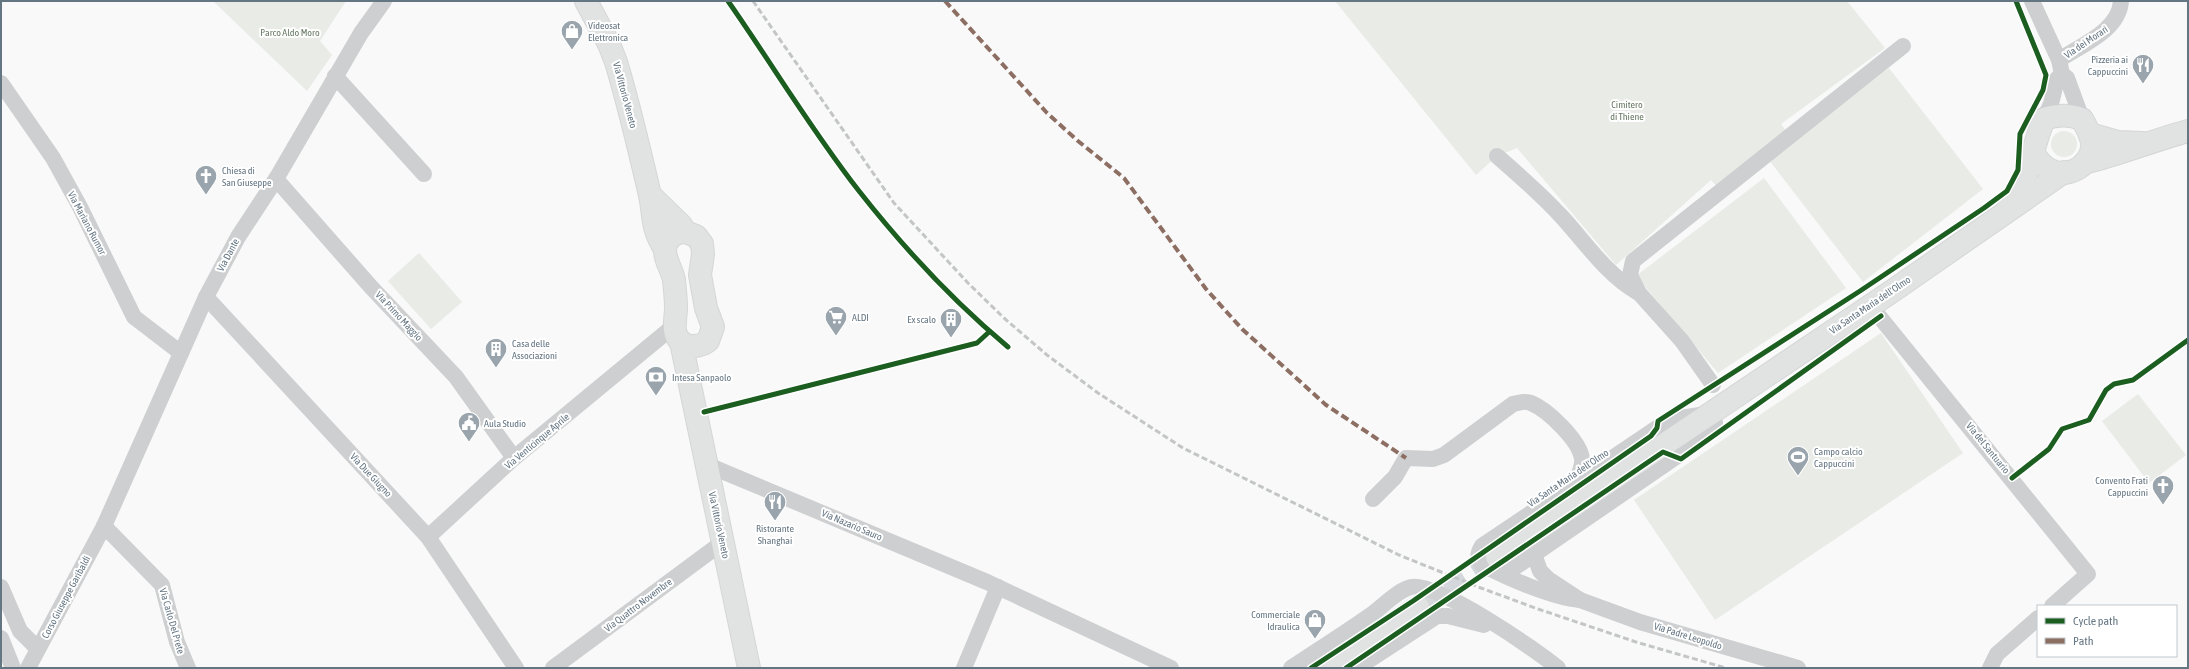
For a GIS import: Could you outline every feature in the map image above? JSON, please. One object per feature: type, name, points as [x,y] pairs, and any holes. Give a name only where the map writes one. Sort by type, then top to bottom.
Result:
[{"type":"main road","name":"Via Vittorio Veneto","points":[[586,1],[609,44],[616,62],[650,195],[653,225],[656,236],[665,249],[674,282],[678,335],[690,383],[691,396],[749,668]]},
{"type":"main road","points":[[2146,143],[2118,142],[2063,115],[2044,119],[2035,139],[2034,154],[2047,168],[2056,172],[2064,172],[2072,170],[2087,162],[2121,154],[2146,143],[2188,131]]},
{"type":"main road","points":[[2086,126],[2092,150],[2087,162]]},
{"type":"main road","name":"Via Santa Maria dell'Olmo","points":[[2005,212],[2016,197],[2027,177],[2034,154]]},
{"type":"main road","name":"Via Santa Maria dell'Olmo","points":[[1500,566],[1707,414],[1870,305],[2005,212],[2029,198],[2064,172]]},
{"type":"main road","points":[[650,195],[681,225],[685,232]]},
{"type":"main road","points":[[665,249],[672,236],[685,232],[696,236],[703,248],[700,276],[706,308],[713,327],[712,334],[702,359],[690,383]]},
{"type":"main road","points":[[678,335],[688,346],[696,347],[708,341]]},
{"type":"main road","points":[[1327,668],[1428,612]]},
{"type":"street","name":"Via Dante","points":[[104,526],[180,353],[206,297],[238,237],[276,179],[335,76],[384,1]]},
{"type":"street","points":[[2032,1],[2060,67],[2067,78],[2086,126]]},
{"type":"street","name":"Via dei Morari","points":[[2060,67],[2110,26],[2118,14],[2121,1]]},
{"type":"street","points":[[1713,386],[1682,342],[1639,293],[1630,275],[1633,261],[1903,46]]},
{"type":"street","points":[[2044,119],[2050,104],[2060,67]]},
{"type":"street","points":[[335,76],[424,174]]},
{"type":"street","name":"Via Mariano Rumor","points":[[1,83],[53,158],[80,207],[134,317],[180,353]]},
{"type":"street","points":[[1498,156],[1542,196],[1610,270],[1627,286],[1639,293]]},
{"type":"street","name":"Via Primo Maggio","points":[[276,179],[371,287],[456,377],[514,458]]},
{"type":"street","name":"Via Due Giugno","points":[[206,297],[428,537],[516,668]]},
{"type":"street","name":"Via del Santuario","points":[[1870,305],[2088,574],[2053,605]]},
{"type":"street","name":"Via Venticinque Aprile","points":[[428,537],[514,458],[649,348],[678,335]]},
{"type":"street","name":"Via Santa Maria dell'Olmo","points":[[1707,414],[1681,418],[1657,428],[1482,546],[1478,556],[1481,564],[1500,566],[1534,554],[1676,457],[1700,433],[1718,421],[1733,396]]},
{"type":"street","points":[[1373,499],[1394,477],[1406,458],[1433,459],[1444,455],[1513,404],[1524,401],[1531,403],[1556,422],[1580,451],[1583,462],[1576,483]]},
{"type":"street","name":"Via Nazario Sauro","points":[[706,464],[998,587],[1171,668]]},
{"type":"street","name":"Corso Giuseppe Garibaldi","points":[[28,668],[104,526]]},
{"type":"street","name":"Via Carlo Del Prete","points":[[104,526],[162,585],[177,642],[188,668]]},
{"type":"street","name":"Via Quattro Novembre","points":[[553,668],[722,542]]},
{"type":"street","name":"Via Padre Leopoldo","points":[[1534,554],[1540,571],[1548,579],[1580,600]]},
{"type":"street","name":"Via Padre Leopoldo","points":[[1500,566],[1554,595],[1580,600],[1640,622],[1798,668]]},
{"type":"street","points":[[1291,668],[1411,587],[1423,586],[1485,618],[1544,656],[1558,668]]},
{"type":"street","points":[[1,587],[20,631],[38,649]]},
{"type":"street","points":[[964,668],[998,587]]},
{"type":"street","points":[[1357,668],[1428,612],[1441,608],[1437,592]]},
{"type":"street","points":[[1428,612],[1456,617],[1493,628],[1544,656]]},
{"type":"street","points":[[1990,668],[1997,654],[2037,619]]},
{"type":"street","points":[[1,638],[13,668]]},
{"type":"green space","name":"Parco Aldo Moro","points":[[213,1],[346,1],[320,41],[332,55],[307,91]]},
{"type":"green space","name":"Cimitero di Thiene","points":[[1335,1],[1847,1],[1885,48],[1781,124],[1789,135],[1720,190],[1711,180],[1616,265],[1517,148],[1497,156],[1476,175]]},
{"type":"green space","points":[[1889,68],[1983,189],[1863,282],[1769,160]]},
{"type":"green space","points":[[2064,131],[2073,135],[2077,144],[2073,153],[2064,157],[2055,153],[2051,144],[2055,135]]},
{"type":"green space","points":[[1764,178],[1846,288],[1718,373],[1636,276]]},
{"type":"green space","points":[[419,253],[462,302],[431,329],[388,281]]},
{"type":"green space","name":"Campo calcio Cappuccini","points":[[1881,333],[1963,453],[1715,620],[1634,500]]},
{"type":"green space","points":[[2138,394],[2186,455],[2149,483],[2102,421]]},
{"type":"tunnel","points":[[1418,607],[1497,557]]},
{"type":"railway","points":[[753,1],[894,203],[968,283],[1004,318],[1047,355],[1098,393],[1183,448],[1399,555],[1538,609],[1636,642],[1726,668]]},
{"type":"marked path","points":[[945,1],[1047,113],[1078,141],[1124,178],[1206,289],[1242,329],[1326,405],[1406,458]]},
{"type":"cycle path","points":[[728,1],[808,121],[859,191],[893,233],[929,273],[1008,347]]},
{"type":"cycle path","points":[[1311,668],[1413,601],[1651,436],[1657,428],[1658,421],[1860,291],[2007,191],[2018,170],[2020,134],[2043,90],[2046,75],[2016,1]]},
{"type":"cycle path","points":[[1346,668],[1663,452],[1681,459],[1881,316]]},
{"type":"cycle path","points":[[704,412],[977,343],[989,332]]},
{"type":"cycle path","points":[[2012,478],[2049,449],[2062,429],[2089,420],[2106,390],[2114,384],[2133,380],[2188,340]]},
{"type":"place","name":"Videosat Elettronica","points":[[572,50]]},
{"type":"place","name":"Pizzeria ai Cappuccini","points":[[2143,84]]},
{"type":"place","name":"Chiesa di San Giuseppe","points":[[206,196]]},
{"type":"place","name":"ALDI","points":[[836,336]]},
{"type":"place","name":"Ex scalo","points":[[951,338]]},
{"type":"place","name":"Casa delle Associazioni","points":[[496,368]]},
{"type":"place","name":"Intesa Sanpaolo","points":[[656,396]]},
{"type":"place","name":"Aula Studio","points":[[469,442]]},
{"type":"place","name":"Campo calcio Cappuccini","points":[[1798,476]]},
{"type":"place","name":"Convento Frati Cappuccini","points":[[2163,506]]},
{"type":"place","name":"Ristorante Shanghai","points":[[775,522]]},
{"type":"place","name":"Commerciale Idraulica","points":[[1315,640]]}]
